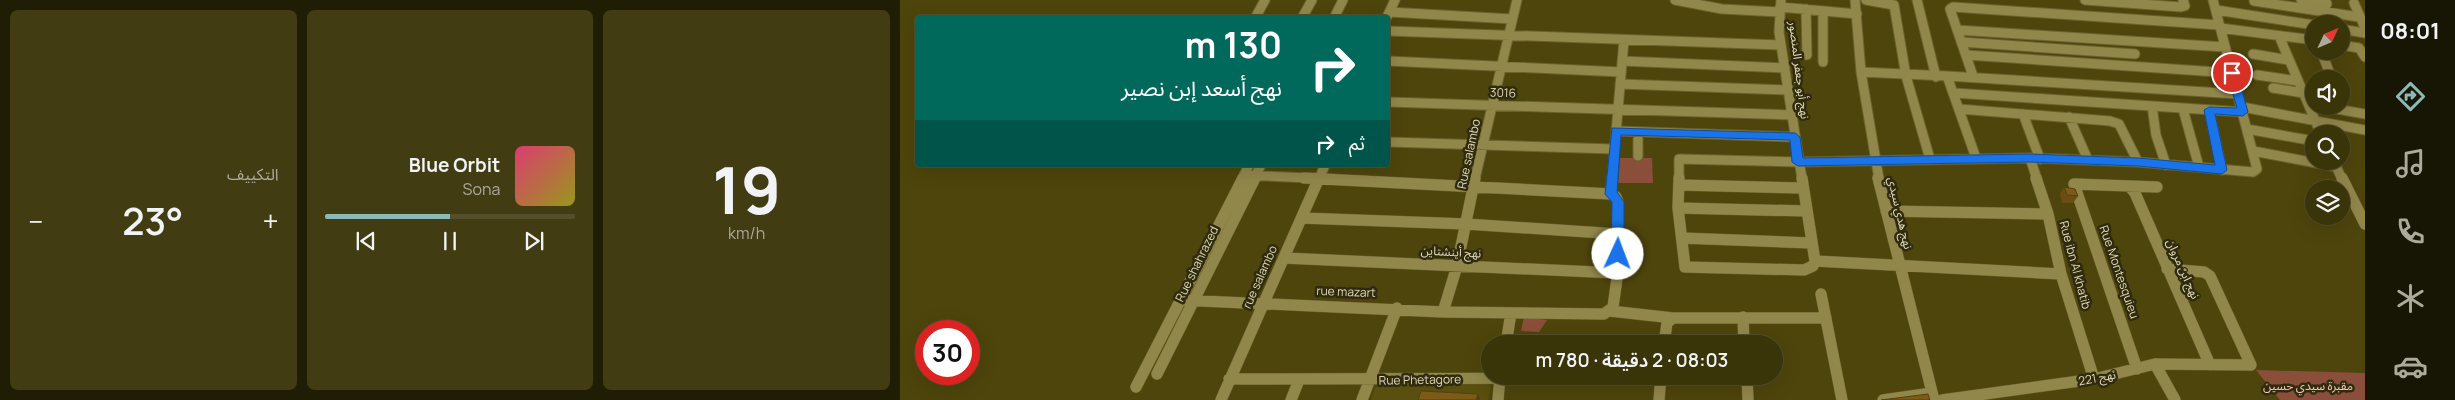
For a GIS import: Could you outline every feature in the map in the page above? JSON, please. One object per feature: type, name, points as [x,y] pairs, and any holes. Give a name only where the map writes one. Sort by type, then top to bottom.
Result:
[{"type":"street","points":[[1257,15],[1265,0]]},
{"type":"street","points":[[1304,15],[1312,0]]},
{"type":"street","points":[[1336,15],[1343,0]]},
{"type":"street","points":[[1388,15],[1395,0]]},
{"type":"street","name":"Rue salambo","points":[[1442,312],[1457,266],[1482,145],[1517,0]]},
{"type":"street","points":[[1675,0],[1722,9],[1780,6],[1857,14]]},
{"type":"street","name":"نهج هدي سيدي","points":[[1855,0],[1861,81],[1874,159],[1899,267],[1936,398]]},
{"type":"street","points":[[1866,0],[1894,5],[1906,76],[1930,159]]},
{"type":"street","points":[[1917,0],[1936,77]]},
{"type":"street","points":[[2084,0],[2158,2],[2183,6],[2183,0]]},
{"type":"street","points":[[2061,274],[1899,267],[1815,261],[1813,266],[1804,270],[1688,268],[1684,264],[1678,208],[1678,158],[1798,162],[1874,159],[2035,158],[2138,162],[2253,172],[2258,169],[2214,0]]},
{"type":"street","points":[[2259,16],[2254,0],[2359,17]]},
{"type":"street","points":[[2301,0],[2326,2]]},
{"type":"street","points":[[2354,3],[2365,28]]},
{"type":"street","name":"نهج أبو جعفر المنصور","points":[[1780,6],[1782,45],[1788,90],[1815,261]]},
{"type":"street","points":[[1972,76],[1950,9],[1953,7],[2220,26],[2305,39]]},
{"type":"street","points":[[1806,9],[1807,55]]},
{"type":"street","points":[[2216,10],[2305,24]]},
{"type":"street","points":[[1823,62],[1824,11]]},
{"type":"street","points":[[1390,15],[1512,19]]},
{"type":"street","points":[[1957,30],[2225,47]]},
{"type":"street","points":[[1390,31],[1782,45]]},
{"type":"street","points":[[2350,31],[2365,34]]},
{"type":"street","points":[[2279,36],[2305,96]]},
{"type":"street","points":[[1611,194],[1613,150],[1624,40]]},
{"type":"street","points":[[2128,41],[2142,67]]},
{"type":"street","points":[[1961,42],[2135,54]]},
{"type":"street","points":[[2350,46],[2359,48],[2365,57]]},
{"type":"street","points":[[2253,54],[2289,60]]},
{"type":"street","points":[[1966,55],[2232,73]]},
{"type":"street","points":[[1390,61],[1621,72]]},
{"type":"street","points":[[1622,61],[1785,68]]},
{"type":"street","points":[[1861,72],[1906,76],[1972,76],[2238,94]]},
{"type":"street","points":[[2257,75],[2298,82]]},
{"type":"street","points":[[1947,76],[1976,158]]},
{"type":"street","points":[[1620,84],[1788,90]]},
{"type":"street","points":[[2273,88],[2303,93]]},
{"type":"street","points":[[1954,93],[2183,109],[2242,110],[2365,130]]},
{"type":"street","name":"3016","points":[[1390,102],[1792,115]]},
{"type":"street","points":[[2152,106],[2156,135],[2166,165]]},
{"type":"street","points":[[1960,109],[2090,117],[2119,124],[2138,162]]},
{"type":"street","points":[[2183,109],[2198,167]]},
{"type":"street","points":[[2350,109],[2365,114]]},
{"type":"street","points":[[2209,110],[2222,170]]},
{"type":"street","name":"Rue ibn Al khatib","points":[[2023,114],[2035,158],[2061,274],[2094,379]]},
{"type":"street","points":[[2313,115],[2316,125]]},
{"type":"street","points":[[2069,117],[2088,160]]},
{"type":"street","points":[[2247,129],[2305,139]]},
{"type":"street","points":[[1616,131],[1795,137]]},
{"type":"street","points":[[1638,132],[1638,156]]},
{"type":"street","points":[[1390,142],[1613,150]]},
{"type":"street","points":[[2253,151],[2305,159]]},
{"type":"street","name":"rue salambo","points":[[1221,400],[1324,167]]},
{"type":"street","points":[[2338,170],[2365,224]]},
{"type":"street","points":[[1136,387],[1180,300],[1250,172],[1319,178],[1475,185],[1611,194],[1616,197],[1618,202],[1618,234],[1617,273],[1613,306],[1610,311]]},
{"type":"street","name":"Rue shahrazed","points":[[1157,374],[1194,300],[1250,172]]},
{"type":"street","name":"Rue Montesquieu","points":[[2129,186],[2074,184],[2137,369]]},
{"type":"street","points":[[1678,185],[1802,188]]},
{"type":"street","points":[[2129,186],[2157,187]]},
{"type":"street","name":"نهج ابن مروان","points":[[2129,186],[2135,193],[2210,365]]},
{"type":"street","points":[[1678,208],[1806,211]]},
{"type":"street","points":[[1886,211],[2048,214]]},
{"type":"street","points":[[1302,218],[1466,224],[1618,234]]},
{"type":"street","points":[[1682,238],[1811,243]]},
{"type":"street","name":"نهج أينشتاين","points":[[1284,258],[1617,273]]},
{"type":"street","name":"نهج 221","points":[[1883,400],[1936,398],[2094,379],[2155,364],[2252,364],[2210,276],[2204,272],[2167,269]]},
{"type":"street","points":[[1821,294],[1842,400]]},
{"type":"street","name":"rue mazart","points":[[1180,300],[1397,308],[1442,312],[1604,314],[1610,311],[1673,318],[1826,318]]},
{"type":"street","points":[[1362,400],[1368,380],[1397,308]]},
{"type":"street","points":[[1507,335],[1511,313]]},
{"type":"street","points":[[1665,335],[1667,323],[1673,318]]},
{"type":"street","points":[[1742,318],[1743,335]]},
{"type":"street","points":[[2155,364],[2175,400]]},
{"type":"street","name":"Rue Phetagore","points":[[1230,379],[1368,380],[1481,377]]},
{"type":"street","points":[[1291,400],[1299,380]]},
{"type":"street","points":[[1498,400],[1499,385]]},
{"type":"street","points":[[1659,400],[1660,385]]},
{"type":"street","points":[[1747,385],[1748,400]]},
{"type":"shaded area","points":[[1481,384],[1491,386],[1488,400],[1371,400],[1375,387]]},
{"type":"green space","points":[[1620,158],[1652,158],[1653,183],[1618,183]]},
{"type":"green space","points":[[1524,317],[1547,320],[1539,332],[1521,331]]},
{"type":"green space","name":"مقبرة سيدي حسين","points":[[2256,370],[2365,373],[2365,400],[2280,400]]},
{"type":"building","points":[[2064,187],[2075,189],[2078,196],[2067,195]]},
{"type":"building","points":[[1421,391],[1478,394],[1476,400],[1418,400]]},
{"type":"building","points":[[1928,394],[1930,400],[1881,400]]},
{"type":"route","points":[[1618,254],[1618,202],[1616,197],[1611,194],[1616,131],[1795,137],[1798,162],[1874,159],[2030,158],[2138,162],[2222,170],[2209,110],[2243,112],[2232,73]]}]
